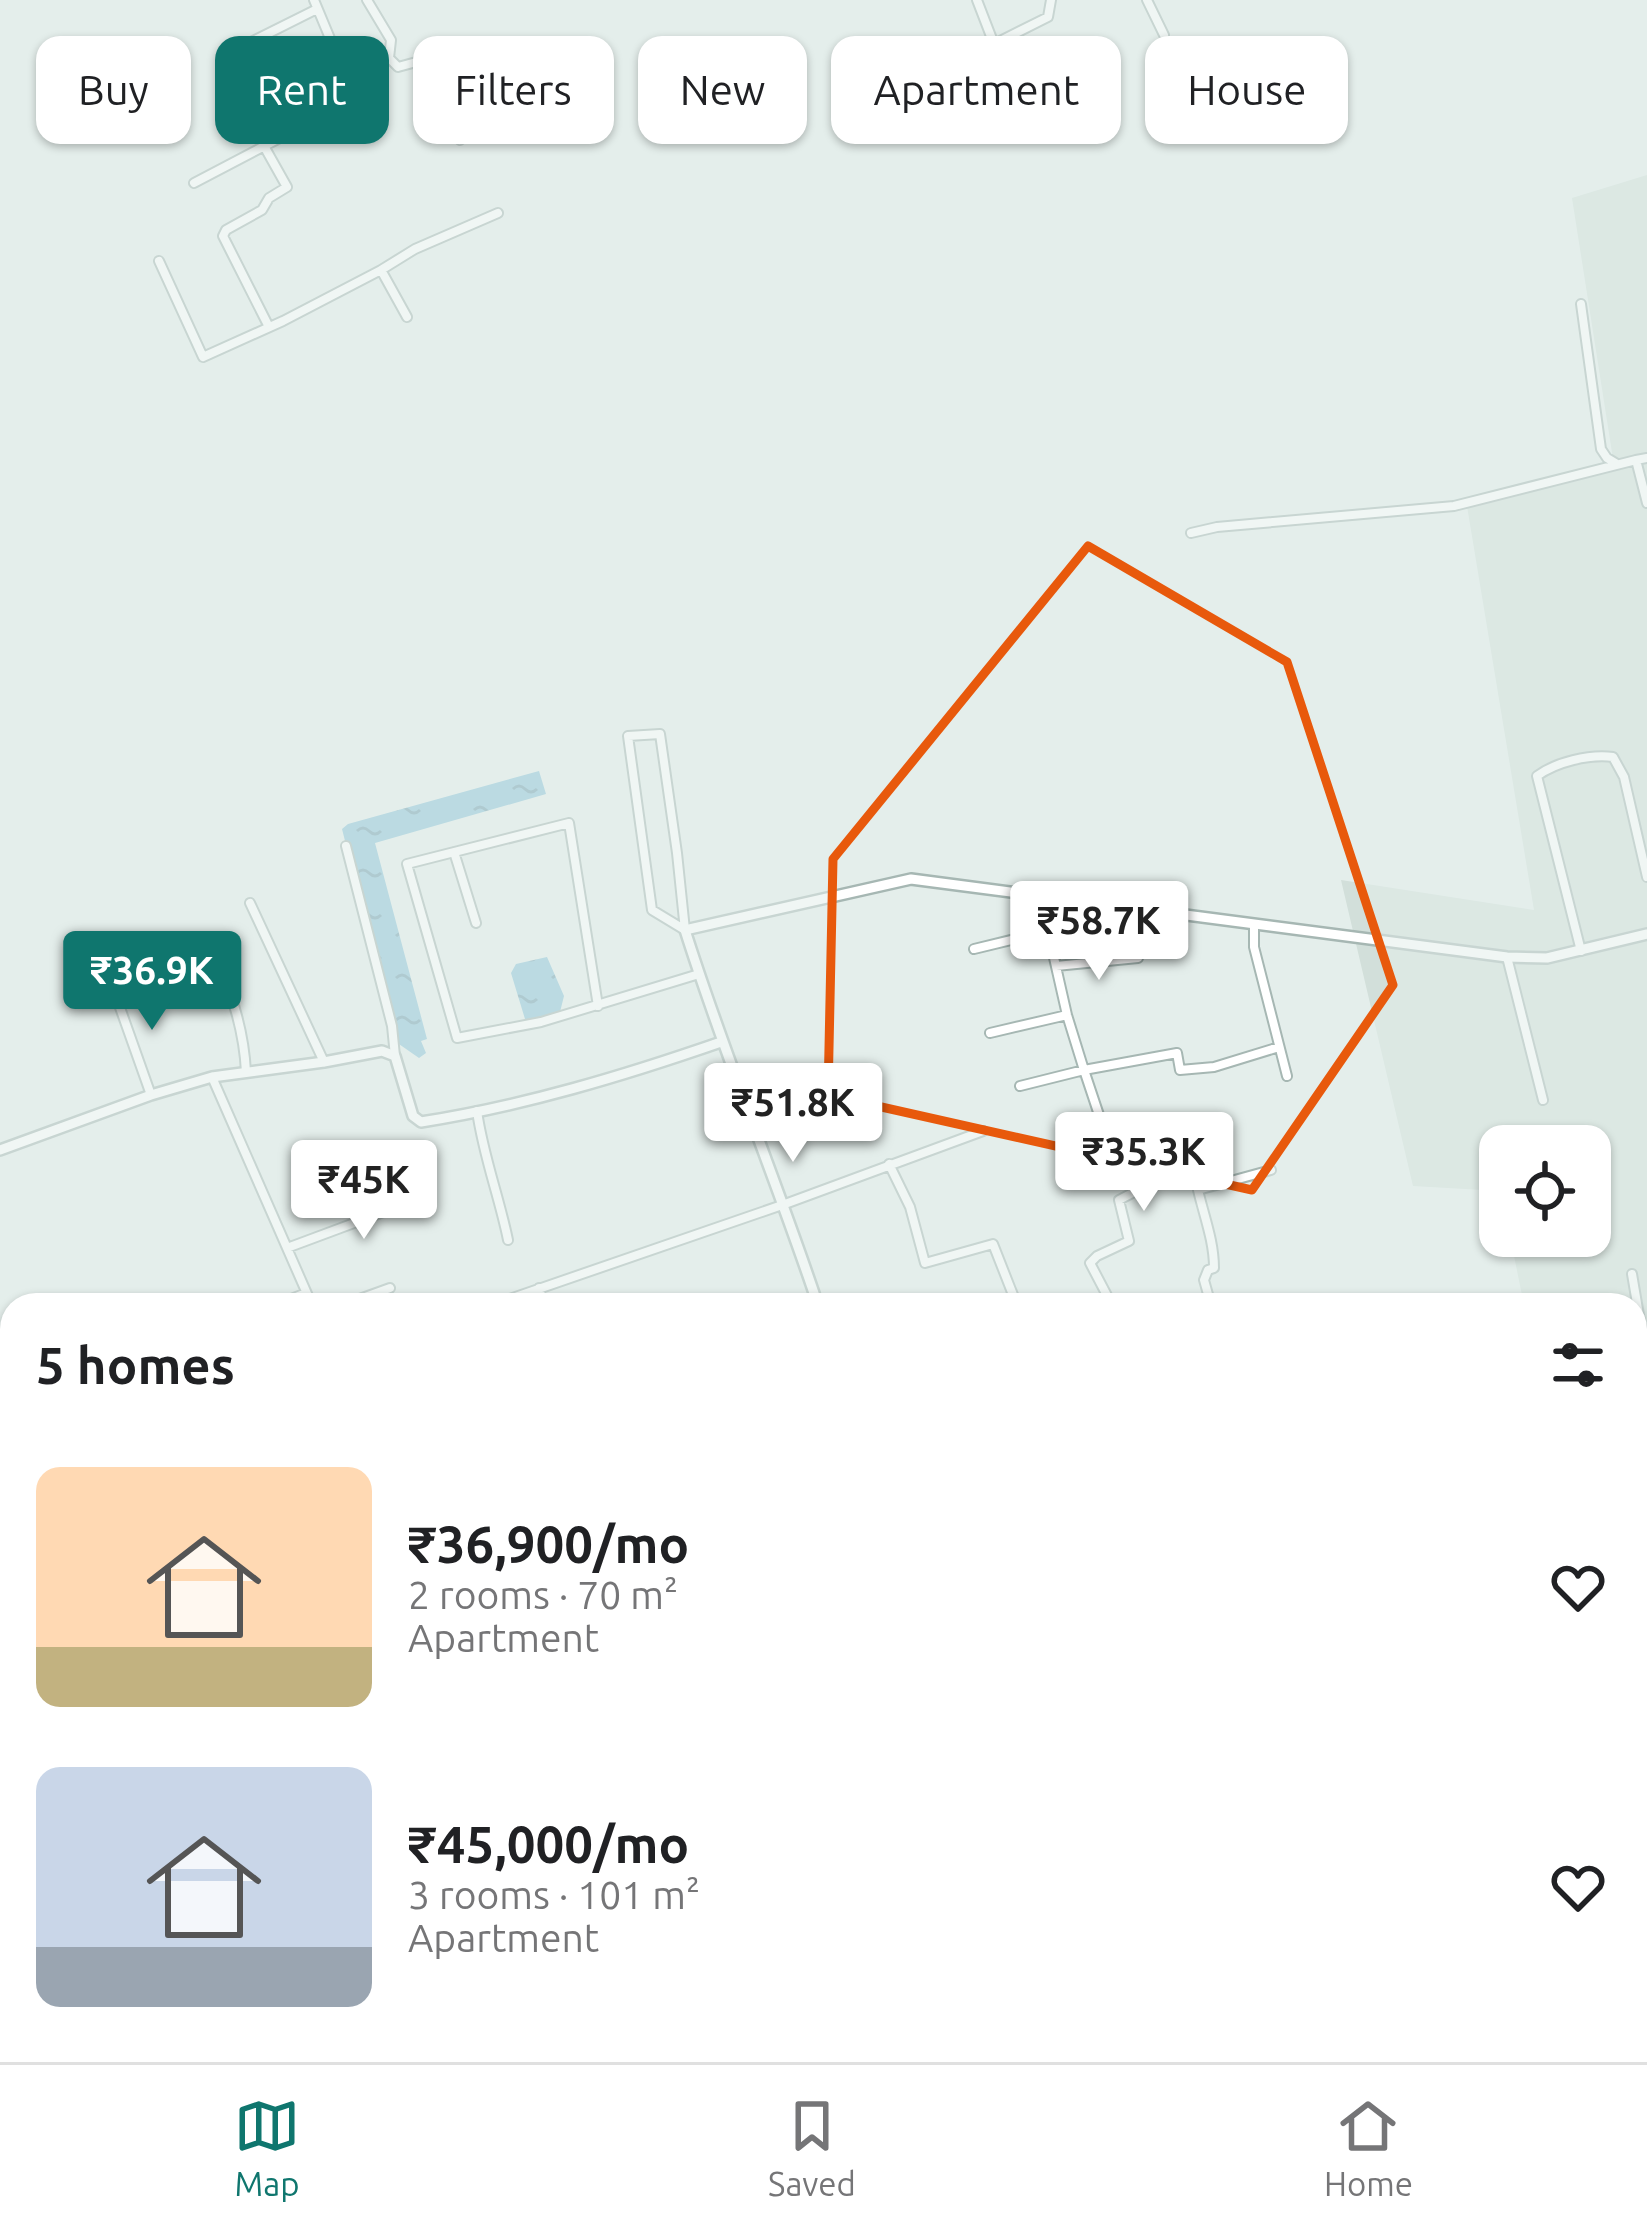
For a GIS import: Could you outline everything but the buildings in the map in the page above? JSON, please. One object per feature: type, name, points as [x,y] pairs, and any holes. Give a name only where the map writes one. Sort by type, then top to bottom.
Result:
[{"type":"street","points":[[367,0],[391,40],[389,58],[398,68],[413,63]]},
{"type":"street","points":[[977,0],[991,36]]},
{"type":"street","points":[[1010,36],[1048,17],[1052,0]]},
{"type":"street","points":[[1147,0],[1164,35]]},
{"type":"street","points":[[194,183],[343,105],[315,64],[334,48],[316,5],[261,36]]},
{"type":"street","points":[[264,146],[287,187],[224,236],[269,327]]},
{"type":"street","points":[[159,261],[203,357],[416,249],[498,214]]},
{"type":"street","points":[[381,270],[407,317]]},
{"type":"street","points":[[1581,304],[1601,448],[1618,464]]},
{"type":"street","points":[[1191,533],[1454,506],[1647,458]]},
{"type":"street","points":[[1636,460],[1647,503]]},
{"type":"street","points":[[814,1293],[685,930],[660,734],[628,736],[652,910],[685,930],[911,879],[1507,956],[1547,958],[1647,934]]},
{"type":"street","points":[[1581,951],[1537,776],[1550,766],[1613,757],[1624,777],[1647,877]]},
{"type":"street","points":[[598,1006],[568,824],[407,863],[457,1039],[598,1006],[699,974]]},
{"type":"street","points":[[346,847],[392,1026],[395,1056],[413,1116],[421,1123],[569,1089],[721,1042]]},
{"type":"street","points":[[454,852],[476,923]]},
{"type":"street","points":[[1040,896],[1084,1070],[1112,1151],[1126,1156],[1140,1189],[1119,1200],[1129,1241],[1090,1263],[1106,1293]]},
{"type":"street","points":[[250,903],[325,1062]]},
{"type":"street","points":[[1254,924],[1254,947],[1287,1076]]},
{"type":"street","points":[[974,949],[1048,931]]},
{"type":"street","points":[[1507,956],[1543,1100]]},
{"type":"street","points":[[1056,965],[1138,958]]},
{"type":"street","points":[[218,960],[245,1042],[246,1072]]},
{"type":"street","points":[[112,985],[152,1095]]},
{"type":"street","points":[[990,1033],[1067,1015]]},
{"type":"street","points":[[1020,1086],[1177,1053],[1180,1070],[1214,1067],[1279,1047]]},
{"type":"street","points":[[0,1150],[212,1077],[382,1051],[395,1056]]},
{"type":"street","points":[[212,1077],[306,1293]]},
{"type":"street","points":[[477,1112],[508,1240]]},
{"type":"street","points":[[528,1293],[983,1131]]},
{"type":"street","points":[[890,1164],[910,1207],[925,1263],[993,1244],[1012,1293]]},
{"type":"street","points":[[1207,1293],[1204,1280],[1214,1260],[1198,1190],[1271,1170]]},
{"type":"street","points":[[287,1248],[424,1197]]},
{"type":"street","points":[[1632,1274],[1635,1293]]},
{"type":"street","points":[[375,1293],[389,1288]]},
{"type":"street","points":[[539,1288],[540,1293]]},
{"type":"highlighted area","points":[[1088,546],[1287,662],[1393,985],[1252,1190],[828,1095],[833,859]]},
{"type":"shaded area","points":[[1647,175],[1647,1293],[1522,1293],[1514,1257],[1611,1257],[1611,1125],[1479,1125],[1479,1190],[1413,1186],[1341,880],[1534,910],[1466,500],[1614,465],[1572,198]]},
{"type":"water","points":[[539,771],[546,794],[375,843],[427,1039],[421,1041],[426,1053],[419,1058],[396,1042],[342,829]]},
{"type":"water","points":[[547,957],[564,996],[560,1012],[525,1019],[511,973],[516,964]]}]
